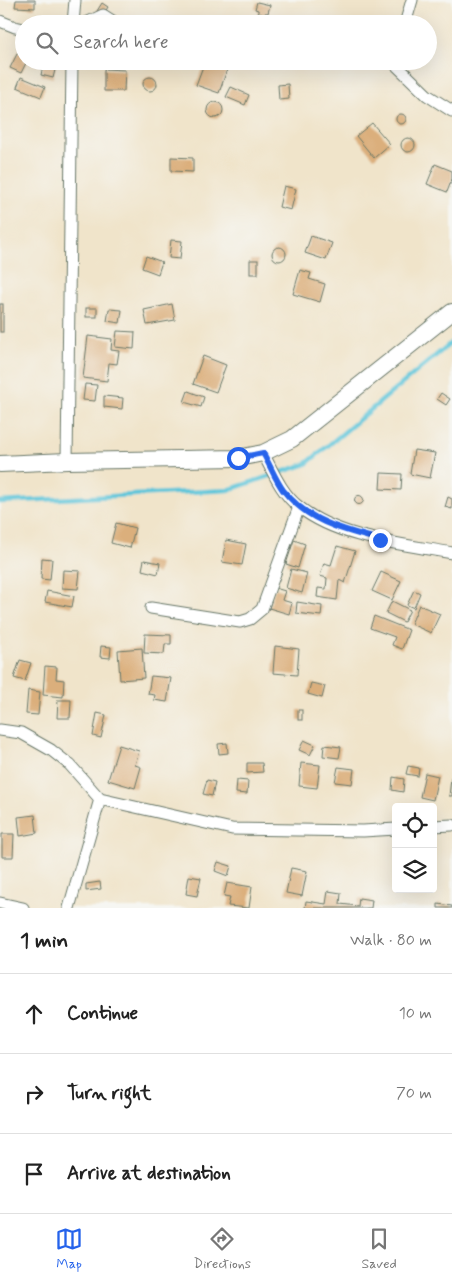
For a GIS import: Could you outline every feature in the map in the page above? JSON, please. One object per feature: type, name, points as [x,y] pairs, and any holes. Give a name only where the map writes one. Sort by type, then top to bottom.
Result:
[{"type":"street","points":[[74,15],[75,0]]},
{"type":"street","points":[[408,15],[412,0]]},
{"type":"street","points":[[0,21],[15,26]]},
{"type":"street","points":[[67,461],[72,70]]},
{"type":"street","points":[[402,70],[427,94],[452,111]]},
{"type":"street","points":[[0,464],[238,458],[263,453],[292,439],[452,312]]},
{"type":"street","points":[[263,453],[283,489],[299,507],[333,527],[380,540],[452,553]]},
{"type":"street","points":[[151,608],[240,622],[250,619],[262,609],[299,507]]},
{"type":"street","points":[[0,730],[21,733],[51,750],[70,765],[100,799],[232,829],[363,831],[392,829]]},
{"type":"street","points":[[69,908],[100,799]]},
{"type":"street","points":[[437,826],[452,825]]},
{"type":"street","points":[[0,903],[23,908]]},
{"type":"building","points":[[16,0],[35,0],[35,8],[15,7]]},
{"type":"building","points":[[257,2],[270,5],[268,13],[265,13],[265,15],[258,13],[258,10],[255,9]]},
{"type":"building","points":[[102,3],[108,7],[103,15],[97,11]]},
{"type":"building","points":[[15,58],[15,70],[22,70],[21,73],[10,68]]},
{"type":"building","points":[[42,70],[55,70],[53,78],[41,75]]},
{"type":"building","points":[[104,70],[125,70],[124,91],[104,91]]},
{"type":"building","points":[[202,70],[227,70],[219,93],[196,85]]},
{"type":"building","points":[[21,77],[45,87],[41,97],[17,87]]},
{"type":"building","points":[[150,77],[155,79],[157,84],[155,89],[150,91],[145,89],[143,84],[145,79]]},
{"type":"building","points":[[288,84],[289,99],[279,100],[278,85]]},
{"type":"building","points":[[231,87],[249,95],[245,105],[226,97]]},
{"type":"building","points":[[215,102],[221,104],[223,110],[221,116],[215,118],[209,116],[207,110],[209,104]]},
{"type":"building","points":[[401,114],[406,119],[401,124],[396,119]]},
{"type":"building","points":[[372,123],[390,144],[374,158],[356,136]]},
{"type":"building","points":[[408,138],[413,140],[415,145],[413,150],[408,152],[403,150],[401,145],[403,140]]},
{"type":"building","points":[[171,157],[193,158],[193,172],[171,171]]},
{"type":"building","points":[[435,164],[452,171],[452,179],[447,192],[427,184]]},
{"type":"building","points":[[284,186],[296,189],[291,210],[279,207]]},
{"type":"building","points":[[311,236],[332,243],[326,260],[305,253]]},
{"type":"building","points":[[171,240],[182,241],[180,259],[169,258]]},
{"type":"building","points":[[276,247],[282,247],[286,254],[282,261],[276,261],[272,257],[272,251]]},
{"type":"building","points":[[146,256],[162,262],[158,274],[142,268]]},
{"type":"building","points":[[250,260],[258,260],[258,274],[250,274]]},
{"type":"building","points":[[300,270],[311,273],[309,279],[325,284],[320,302],[293,294]]},
{"type":"building","points":[[0,304],[3,304],[3,332],[0,332]]},
{"type":"building","points":[[172,304],[175,320],[147,325],[144,310]]},
{"type":"building","points":[[86,308],[97,308],[97,317],[86,317]]},
{"type":"building","points":[[109,309],[122,310],[120,323],[107,321]]},
{"type":"building","points":[[117,331],[135,332],[134,349],[115,347]]},
{"type":"building","points":[[88,336],[112,339],[111,350],[119,351],[117,364],[109,363],[107,381],[83,378]]},
{"type":"building","points":[[203,356],[226,365],[216,392],[193,384]]},
{"type":"building","points":[[85,384],[97,385],[95,401],[83,400]]},
{"type":"building","points":[[188,391],[204,397],[201,407],[184,402]]},
{"type":"building","points":[[441,393],[450,399],[446,405],[437,399]]},
{"type":"building","points":[[104,396],[123,398],[122,409],[104,407]]},
{"type":"building","points":[[414,450],[435,453],[430,478],[410,474]]},
{"type":"building","points":[[381,473],[402,474],[401,490],[380,489]]},
{"type":"building","points":[[359,496],[363,500],[359,504],[355,500]]},
{"type":"building","points":[[448,497],[452,499],[452,509],[445,507]]},
{"type":"building","points":[[116,523],[135,528],[130,548],[111,543]]},
{"type":"building","points":[[226,540],[246,544],[242,565],[222,562]]},
{"type":"building","points":[[294,540],[305,544],[298,568],[286,564]]},
{"type":"building","points":[[337,546],[355,551],[345,583],[339,580],[337,600],[317,597],[318,588],[326,589],[327,578],[320,576],[324,563],[331,565]]},
{"type":"building","points":[[42,558],[52,559],[50,580],[41,579]]},
{"type":"building","points":[[144,560],[160,563],[158,574],[142,570]]},
{"type":"building","points":[[291,569],[307,573],[302,593],[286,588]]},
{"type":"building","points":[[63,570],[80,571],[78,589],[62,588]]},
{"type":"building","points":[[381,572],[401,581],[392,600],[372,591]]},
{"type":"building","points":[[275,588],[285,591],[282,600],[292,603],[289,614],[269,608]]},
{"type":"building","points":[[414,590],[420,593],[414,608],[407,605]]},
{"type":"building","points":[[47,591],[74,596],[72,607],[45,602]]},
{"type":"building","points":[[392,601],[410,610],[404,622],[386,613]]},
{"type":"building","points":[[297,602],[322,606],[321,616],[296,613]]},
{"type":"building","points":[[419,605],[440,614],[431,633],[411,624]]},
{"type":"building","points":[[374,616],[409,630],[402,649],[392,645],[395,637],[370,628]]},
{"type":"building","points":[[145,634],[171,635],[171,644],[165,644],[164,654],[144,653]]},
{"type":"building","points":[[101,646],[111,647],[110,658],[100,657]]},
{"type":"building","points":[[275,646],[299,649],[297,675],[273,673]]},
{"type":"building","points":[[142,648],[144,678],[120,680],[118,650]]},
{"type":"building","points":[[20,660],[31,663],[25,681],[14,678]]},
{"type":"building","points":[[45,666],[57,667],[56,679],[64,680],[63,697],[43,695]]},
{"type":"building","points":[[151,676],[171,678],[167,702],[154,700],[155,695],[148,694]]},
{"type":"building","points":[[311,683],[325,686],[322,698],[308,694]]},
{"type":"building","points":[[28,690],[40,692],[38,715],[26,714]]},
{"type":"building","points":[[58,700],[71,700],[70,718],[57,718]]},
{"type":"building","points":[[298,710],[302,710],[302,720],[298,720]]},
{"type":"building","points":[[97,713],[106,715],[101,738],[93,736]]},
{"type":"building","points":[[304,740],[315,745],[310,755],[299,750]]},
{"type":"building","points":[[227,743],[228,753],[219,754],[218,744]]},
{"type":"building","points":[[119,745],[139,751],[135,765],[141,767],[135,788],[108,780]]},
{"type":"building","points":[[324,745],[341,747],[339,758],[323,756]]},
{"type":"building","points":[[247,763],[262,763],[263,772],[247,773]]},
{"type":"building","points":[[301,763],[320,765],[317,788],[299,786]]},
{"type":"building","points":[[408,766],[419,768],[418,776],[406,774]]},
{"type":"building","points":[[338,767],[354,769],[352,784],[335,782]]},
{"type":"building","points":[[425,773],[438,776],[433,800],[420,797]]},
{"type":"building","points":[[393,777],[404,779],[403,792],[392,790]]},
{"type":"building","points":[[451,778],[452,796],[449,796]]},
{"type":"building","points":[[207,780],[215,782],[212,796],[203,794]]},
{"type":"building","points":[[237,780],[248,781],[247,794],[236,793]]},
{"type":"building","points":[[35,815],[37,833],[20,836],[18,817]]},
{"type":"building","points":[[2,834],[14,834],[13,857],[2,857]]},
{"type":"building","points":[[218,862],[231,866],[228,876],[215,871]]},
{"type":"building","points":[[291,868],[307,871],[302,896],[286,893]]},
{"type":"building","points":[[189,876],[201,878],[197,896],[186,894]]},
{"type":"building","points":[[100,882],[101,889],[86,891],[86,884]]},
{"type":"building","points":[[227,883],[252,887],[249,908],[228,906],[230,897],[224,896]]},
{"type":"building","points":[[328,891],[341,893],[340,904],[358,906],[359,898],[372,900],[371,908],[305,908],[306,901],[326,904]]},
{"type":"building","points":[[438,904],[452,906],[452,908],[438,908]]},
{"type":"waterway","points":[[0,502],[228,490],[306,464],[452,342]]},
{"type":"route","points":[[238,458],[263,453],[283,489],[299,507],[333,527],[380,540]]}]
